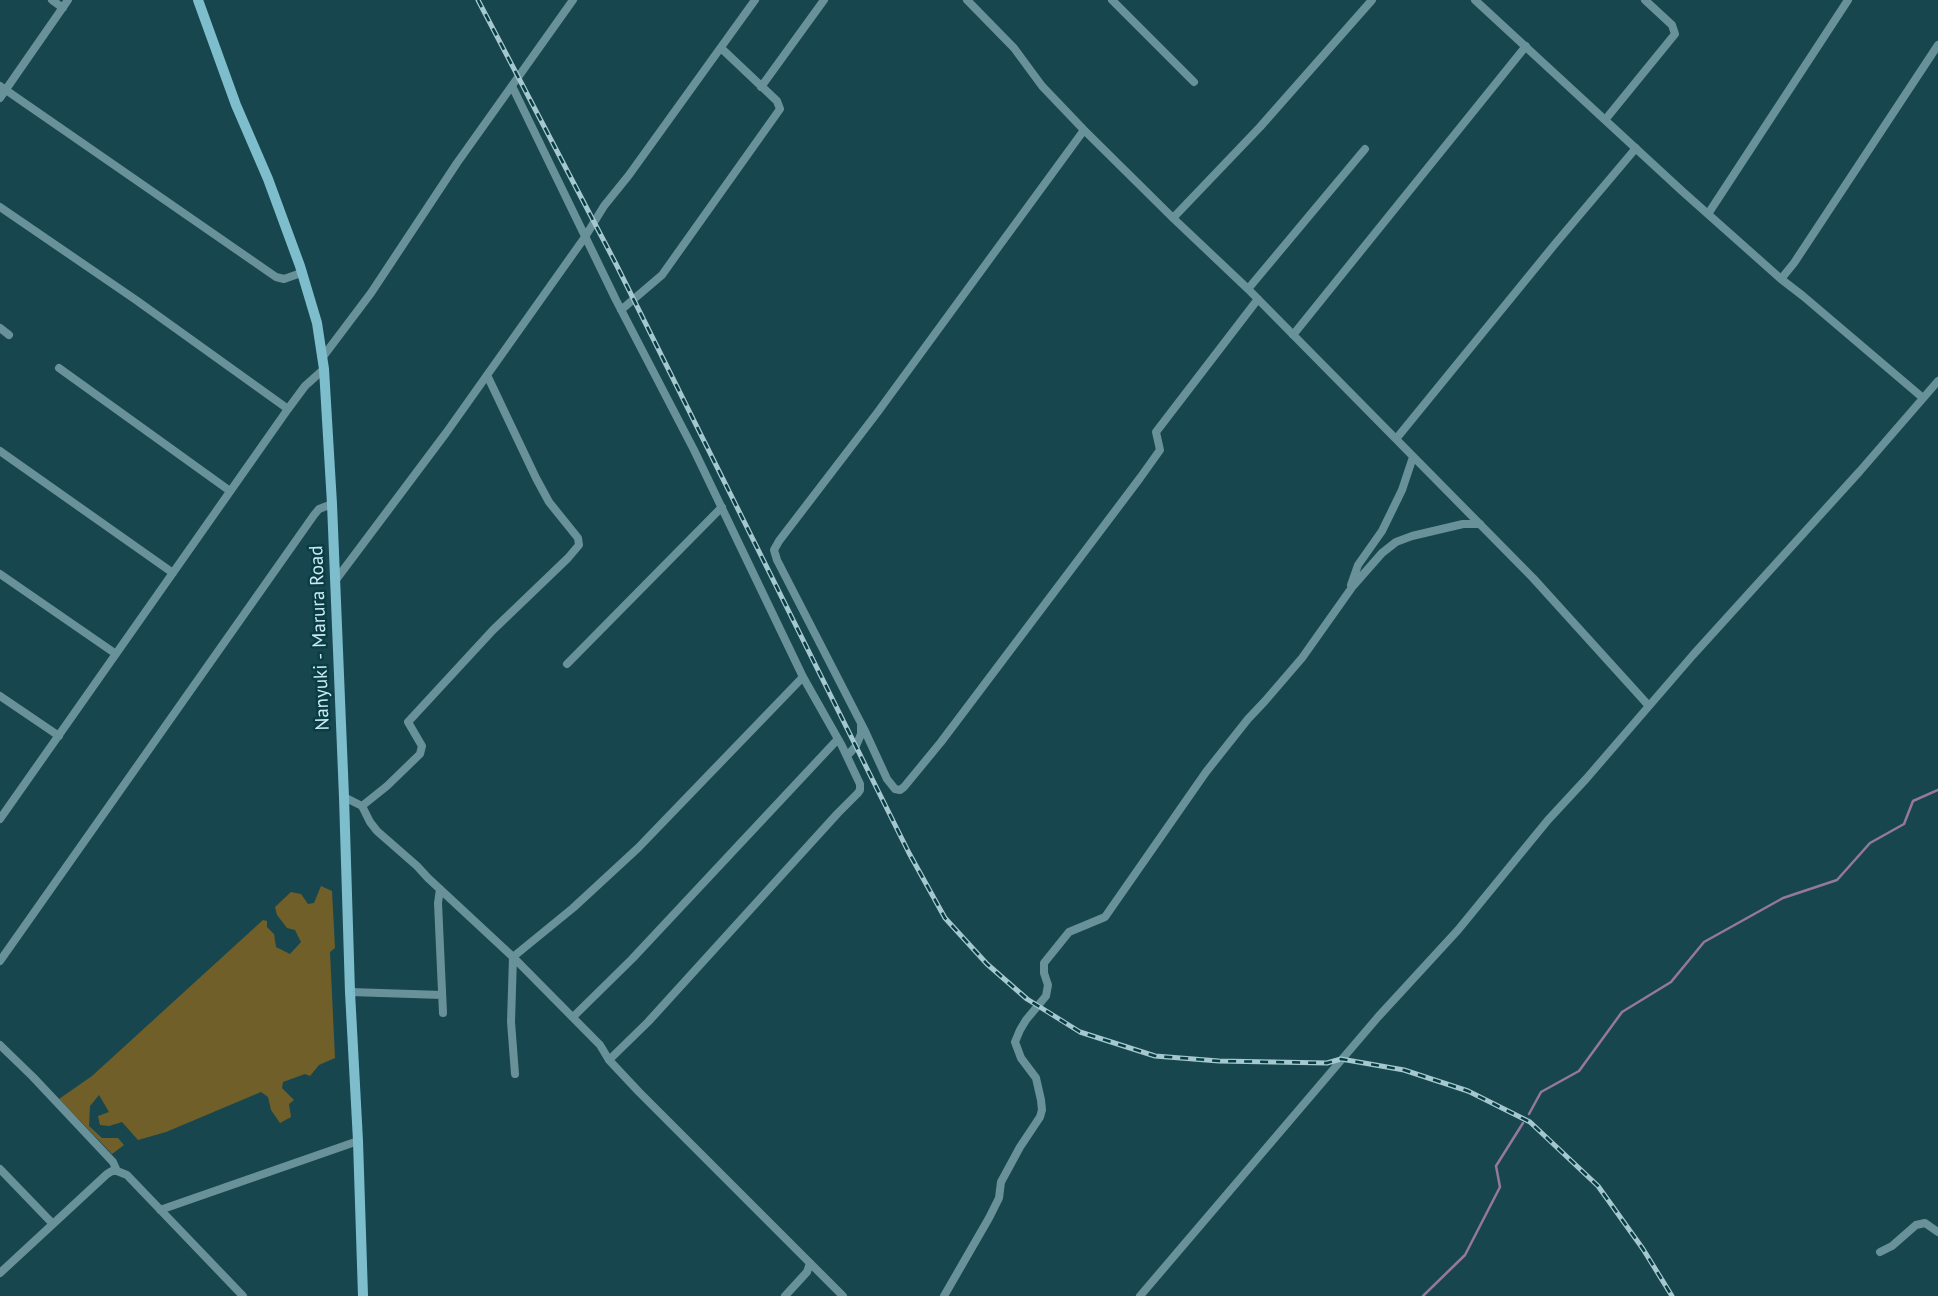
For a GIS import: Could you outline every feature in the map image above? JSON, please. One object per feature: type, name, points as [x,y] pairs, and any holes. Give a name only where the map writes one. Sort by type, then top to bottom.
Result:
[{"type":"street","points":[[0,98],[3,88],[65,4],[52,0]]},
{"type":"street","name":"Nanyuki - Marura Road","points":[[198,0],[302,273],[317,323],[323,364],[332,504],[363,1296]]},
{"type":"street","points":[[0,819],[288,409],[323,364],[457,163],[573,0]]},
{"type":"street","points":[[335,581],[418,471],[585,237],[604,206],[755,0]]},
{"type":"street","points":[[761,87],[824,0]]},
{"type":"street","points":[[967,0],[1014,48],[1042,86],[1084,130],[1248,289],[1533,578],[1649,706]]},
{"type":"street","points":[[1112,0],[1194,82]]},
{"type":"street","points":[[1173,218],[1260,127],[1372,0]]},
{"type":"street","points":[[1475,0],[1781,279],[1923,398]]},
{"type":"street","points":[[1605,120],[1675,34],[1672,25],[1645,0]]},
{"type":"street","points":[[1708,214],[1848,0]]},
{"type":"street","points":[[1781,279],[1938,45]]},
{"type":"street","points":[[1293,335],[1526,46]]},
{"type":"street","points":[[621,310],[662,275],[780,109],[780,105],[721,48]]},
{"type":"street","points":[[512,86],[621,310],[722,507],[803,677],[860,784],[858,793],[670,998],[609,1060]]},
{"type":"street","points":[[3,88],[276,277],[284,279],[302,273]]},
{"type":"street","points":[[1084,130],[774,550],[891,787],[900,790],[972,703],[1160,450],[1156,432],[1258,299]]},
{"type":"street","points":[[1396,439],[1636,148]]},
{"type":"street","points":[[1248,289],[1365,149]]},
{"type":"street","points":[[0,207],[288,409]]},
{"type":"street","points":[[0,328],[9,335]]},
{"type":"street","points":[[59,368],[230,491]]},
{"type":"street","points":[[362,806],[420,754],[422,746],[408,722],[493,630],[579,545],[580,541],[549,502],[536,478],[487,375]]},
{"type":"street","points":[[1140,1296],[1371,1024],[1458,930],[1548,820],[1938,381]]},
{"type":"street","points":[[0,451],[173,573]]},
{"type":"street","points":[[1346,597],[1358,565],[1382,531],[1402,490],[1413,457]]},
{"type":"street","points":[[0,961],[314,514],[318,509],[332,504]]},
{"type":"street","points":[[567,664],[722,507]]},
{"type":"street","points":[[944,1296],[995,1206],[1002,1182],[1020,1147],[1040,1117],[1041,1100],[1036,1078],[1021,1058],[1015,1042],[1026,1020],[1046,996],[1048,985],[1044,963],[1069,932],[1105,916],[1201,779],[1248,719],[1302,658],[1353,586],[1382,553],[1396,542],[1412,536],[1463,524],[1480,524]]},
{"type":"street","points":[[0,574],[116,654]]},
{"type":"street","points":[[515,1074],[511,1022],[513,957],[573,908],[638,848],[803,677]]},
{"type":"street","points":[[0,696],[59,736]]},
{"type":"street","points":[[847,756],[856,746],[861,734],[861,723]]},
{"type":"street","points":[[573,1017],[632,959],[838,739]]},
{"type":"street","points":[[344,797],[362,806],[377,831],[513,957],[600,1045],[609,1060],[843,1296]]},
{"type":"street","points":[[440,889],[438,903],[443,1013]]},
{"type":"street","points":[[350,992],[442,995]]},
{"type":"street","points":[[0,1045],[113,1162],[117,1171]]},
{"type":"street","points":[[160,1210],[358,1142]]},
{"type":"street","points":[[0,1169],[53,1224]]},
{"type":"street","points":[[0,1273],[107,1174],[117,1171],[127,1175],[243,1296]]},
{"type":"street","points":[[1880,1252],[1892,1246],[1916,1226],[1925,1223],[1938,1232]]},
{"type":"street","points":[[785,1296],[807,1272],[810,1263]]},
{"type":"shaded area","points":[[321,886],[332,891],[335,948],[330,952],[335,1058],[319,1065],[310,1076],[305,1074],[283,1082],[282,1088],[294,1100],[289,1104],[291,1117],[280,1123],[271,1110],[268,1097],[261,1092],[166,1132],[138,1140],[122,1122],[109,1126],[100,1125],[98,1116],[109,1112],[99,1095],[90,1106],[89,1126],[102,1138],[118,1138],[124,1145],[112,1154],[59,1099],[92,1076],[263,920],[267,921],[267,927],[274,934],[276,947],[290,954],[301,942],[295,930],[287,928],[277,915],[275,907],[291,892],[301,894],[308,904],[314,903]]},
{"type":"waterway","points":[[1529,1114],[1541,1092],[1579,1071],[1622,1012],[1671,982],[1704,942],[1783,898],[1837,880],[1870,843],[1904,824],[1913,801],[1938,790]]},
{"type":"waterway","points":[[1423,1296],[1465,1255],[1500,1187],[1496,1166],[1523,1123]]},
{"type":"railway","points":[[478,0],[616,264],[909,853],[945,918],[987,964],[1027,999],[1080,1032],[1155,1056],[1219,1061],[1327,1063],[1341,1059],[1404,1070],[1468,1091],[1530,1122],[1598,1186],[1643,1249],[1672,1296]]}]
